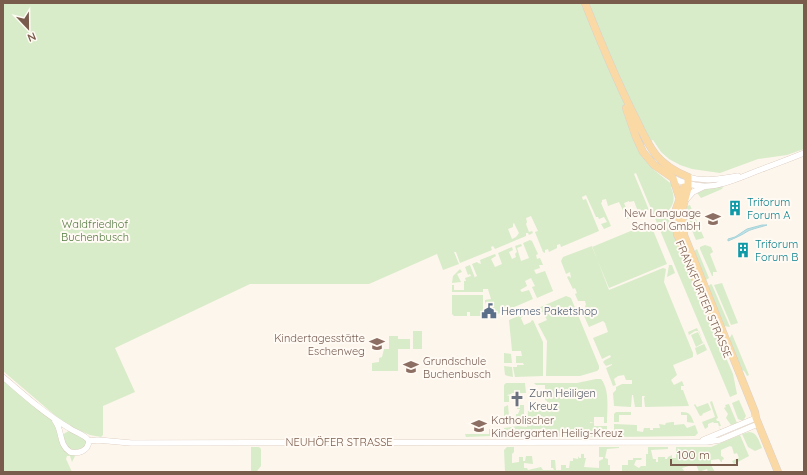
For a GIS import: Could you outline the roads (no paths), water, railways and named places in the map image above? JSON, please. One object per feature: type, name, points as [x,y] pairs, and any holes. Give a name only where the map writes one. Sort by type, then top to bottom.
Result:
[{"type":"main road","points":[[585,3],[643,152],[654,164],[673,178],[681,201]]},
{"type":"main road","points":[[611,67],[630,108],[656,155],[687,182]]},
{"type":"main road","name":"FRANKFURTER STRASSE","points":[[687,182],[681,201],[684,235],[778,472]]},
{"type":"street","points":[[681,201],[693,192],[704,187],[728,183],[804,153]]},
{"type":"street","points":[[687,182],[754,172]]},
{"type":"street","points":[[673,178],[704,187]]},
{"type":"street","points":[[3,377],[49,415],[70,429],[84,436],[89,441],[85,450],[73,453],[65,448],[61,440],[58,425],[49,415]]},
{"type":"street","name":"NEUHÖFER STRASSE","points":[[89,441],[98,440],[131,443],[697,442],[718,441],[757,421]]},
{"type":"street","points":[[61,436],[64,432],[70,429]]},
{"type":"water","points":[[767,225],[750,230],[728,241],[728,239],[735,237],[747,229]]},
{"type":"place","name":"Triforum Forum A","points":[[735,208]]},
{"type":"place","name":"New Language School GmbH","points":[[713,219]]},
{"type":"place","name":"Triforum Forum B","points":[[743,250]]},
{"type":"place","name":"Hermes Paketshop","points":[[489,311]]},
{"type":"place","name":"Kindertagesstätte Eschenweg","points":[[377,344]]},
{"type":"place","name":"Grundschule Buchenbusch","points":[[411,367]]},
{"type":"place","name":"Zum Heiligen Kreuz","points":[[517,399]]},
{"type":"place","name":"Katholischer Kindergarten Heilig-Kreuz","points":[[479,426]]},
{"type":"park label","name":"Waldfriedhof Buchenbusch","points":[[95,230]]}]
